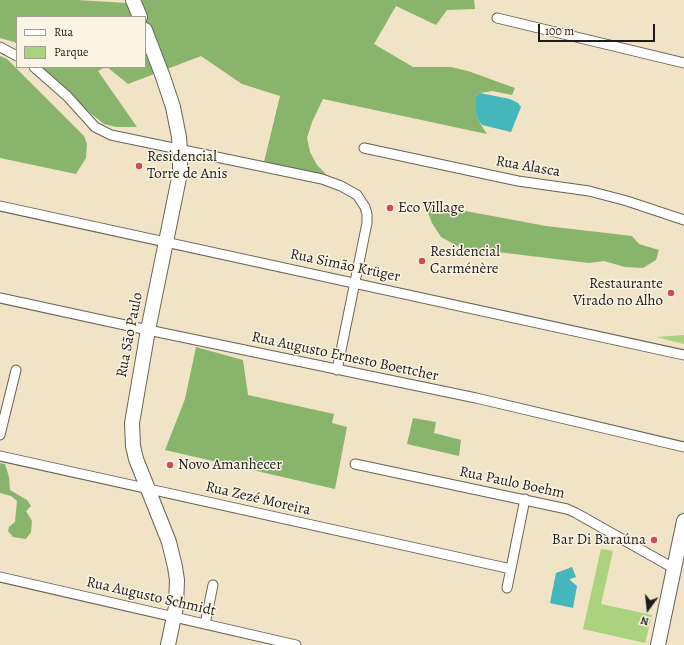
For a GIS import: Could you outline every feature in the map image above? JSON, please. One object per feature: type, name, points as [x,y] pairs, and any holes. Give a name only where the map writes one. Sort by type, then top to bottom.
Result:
[{"type":"main road","points":[[133,0],[140,16]]},
{"type":"main road","name":"Rua São Paulo","points":[[146,33],[173,107],[180,150],[180,174],[148,330],[132,423],[133,446],[136,460],[167,537],[174,560],[177,580],[177,596],[175,617],[168,645]]},
{"type":"main road","points":[[658,645],[684,521]]},
{"type":"street","points":[[497,18],[684,62]]},
{"type":"street","points":[[0,47],[16,55]]},
{"type":"street","points":[[35,68],[67,96],[95,127],[117,137],[322,179],[342,186],[357,196],[365,207],[367,223],[337,370]]},
{"type":"street","name":"Rua Alasca","points":[[364,148],[518,181],[590,191],[627,201],[684,220]]},
{"type":"street","name":"Rua Simão Krüger","points":[[0,206],[684,355]]},
{"type":"street","name":"Rua Augusto Ernesto Boettcher","points":[[0,298],[476,398],[684,447]]},
{"type":"street","points":[[0,434],[16,370]]},
{"type":"street","name":"Rua Zezé Moreira","points":[[0,456],[511,569]]},
{"type":"street","name":"Rua Paulo Boehm","points":[[355,464],[557,506],[576,513],[674,569]]},
{"type":"street","points":[[507,588],[525,499]]},
{"type":"street","name":"Rua Augusto Schmidt","points":[[0,577],[296,645]]},
{"type":"street","points":[[204,624],[213,585]]},
{"type":"green space","points":[[0,0],[77,0],[143,4],[142,0],[474,0],[475,9],[447,10],[436,25],[396,6],[374,44],[413,67],[451,67],[468,71],[515,88],[512,95],[492,91],[480,93],[476,96],[476,113],[478,120],[487,134],[323,99],[312,122],[307,138],[310,152],[317,165],[327,175],[264,162],[280,96],[242,84],[201,56],[128,84],[108,68],[146,68],[146,16],[16,16],[16,43],[0,38]]},
{"type":"green space","points":[[0,56],[7,59],[84,136],[87,144],[86,158],[76,174],[0,158]]},
{"type":"green space","points":[[42,68],[103,68],[98,71],[137,127],[116,127],[104,124],[90,113]]},
{"type":"green space","points":[[433,205],[546,226],[632,236],[639,244],[659,250],[656,260],[643,268],[625,267],[604,261],[589,263],[481,250],[464,250],[441,237],[432,223],[426,208]]},
{"type":"green space","points":[[684,335],[684,344],[656,337]]},
{"type":"green space","points":[[196,347],[243,360],[248,395],[334,414],[332,423],[347,427],[335,489],[165,450],[185,399]]},
{"type":"green space","points":[[413,418],[436,422],[434,433],[461,440],[459,456],[407,444]]},
{"type":"green space","points":[[0,463],[5,464],[9,477],[10,490],[27,500],[31,506],[26,511],[32,521],[31,532],[26,539],[13,537],[8,531],[9,527],[15,522],[17,501],[11,496],[0,493]]},
{"type":"green space","points":[[601,549],[613,551],[601,604],[652,615],[645,643],[583,629]]},
{"type":"water","points":[[480,93],[510,99],[518,103],[521,107],[511,132],[482,125],[478,120],[476,113],[476,96]]},
{"type":"water","points":[[572,567],[576,577],[570,580],[577,586],[573,608],[550,603],[556,573]]},
{"type":"place","name":"Residencial Torre de Anis","points":[[139,166]]},
{"type":"place","name":"Eco Village","points":[[390,208]]},
{"type":"place","name":"Residencial Carménère","points":[[422,261]]},
{"type":"place","name":"Restaurante Virado no Alho","points":[[671,293]]},
{"type":"place","name":"Novo Amanhecer","points":[[170,465]]},
{"type":"place","name":"Bar Di Baraúna","points":[[654,540]]}]
